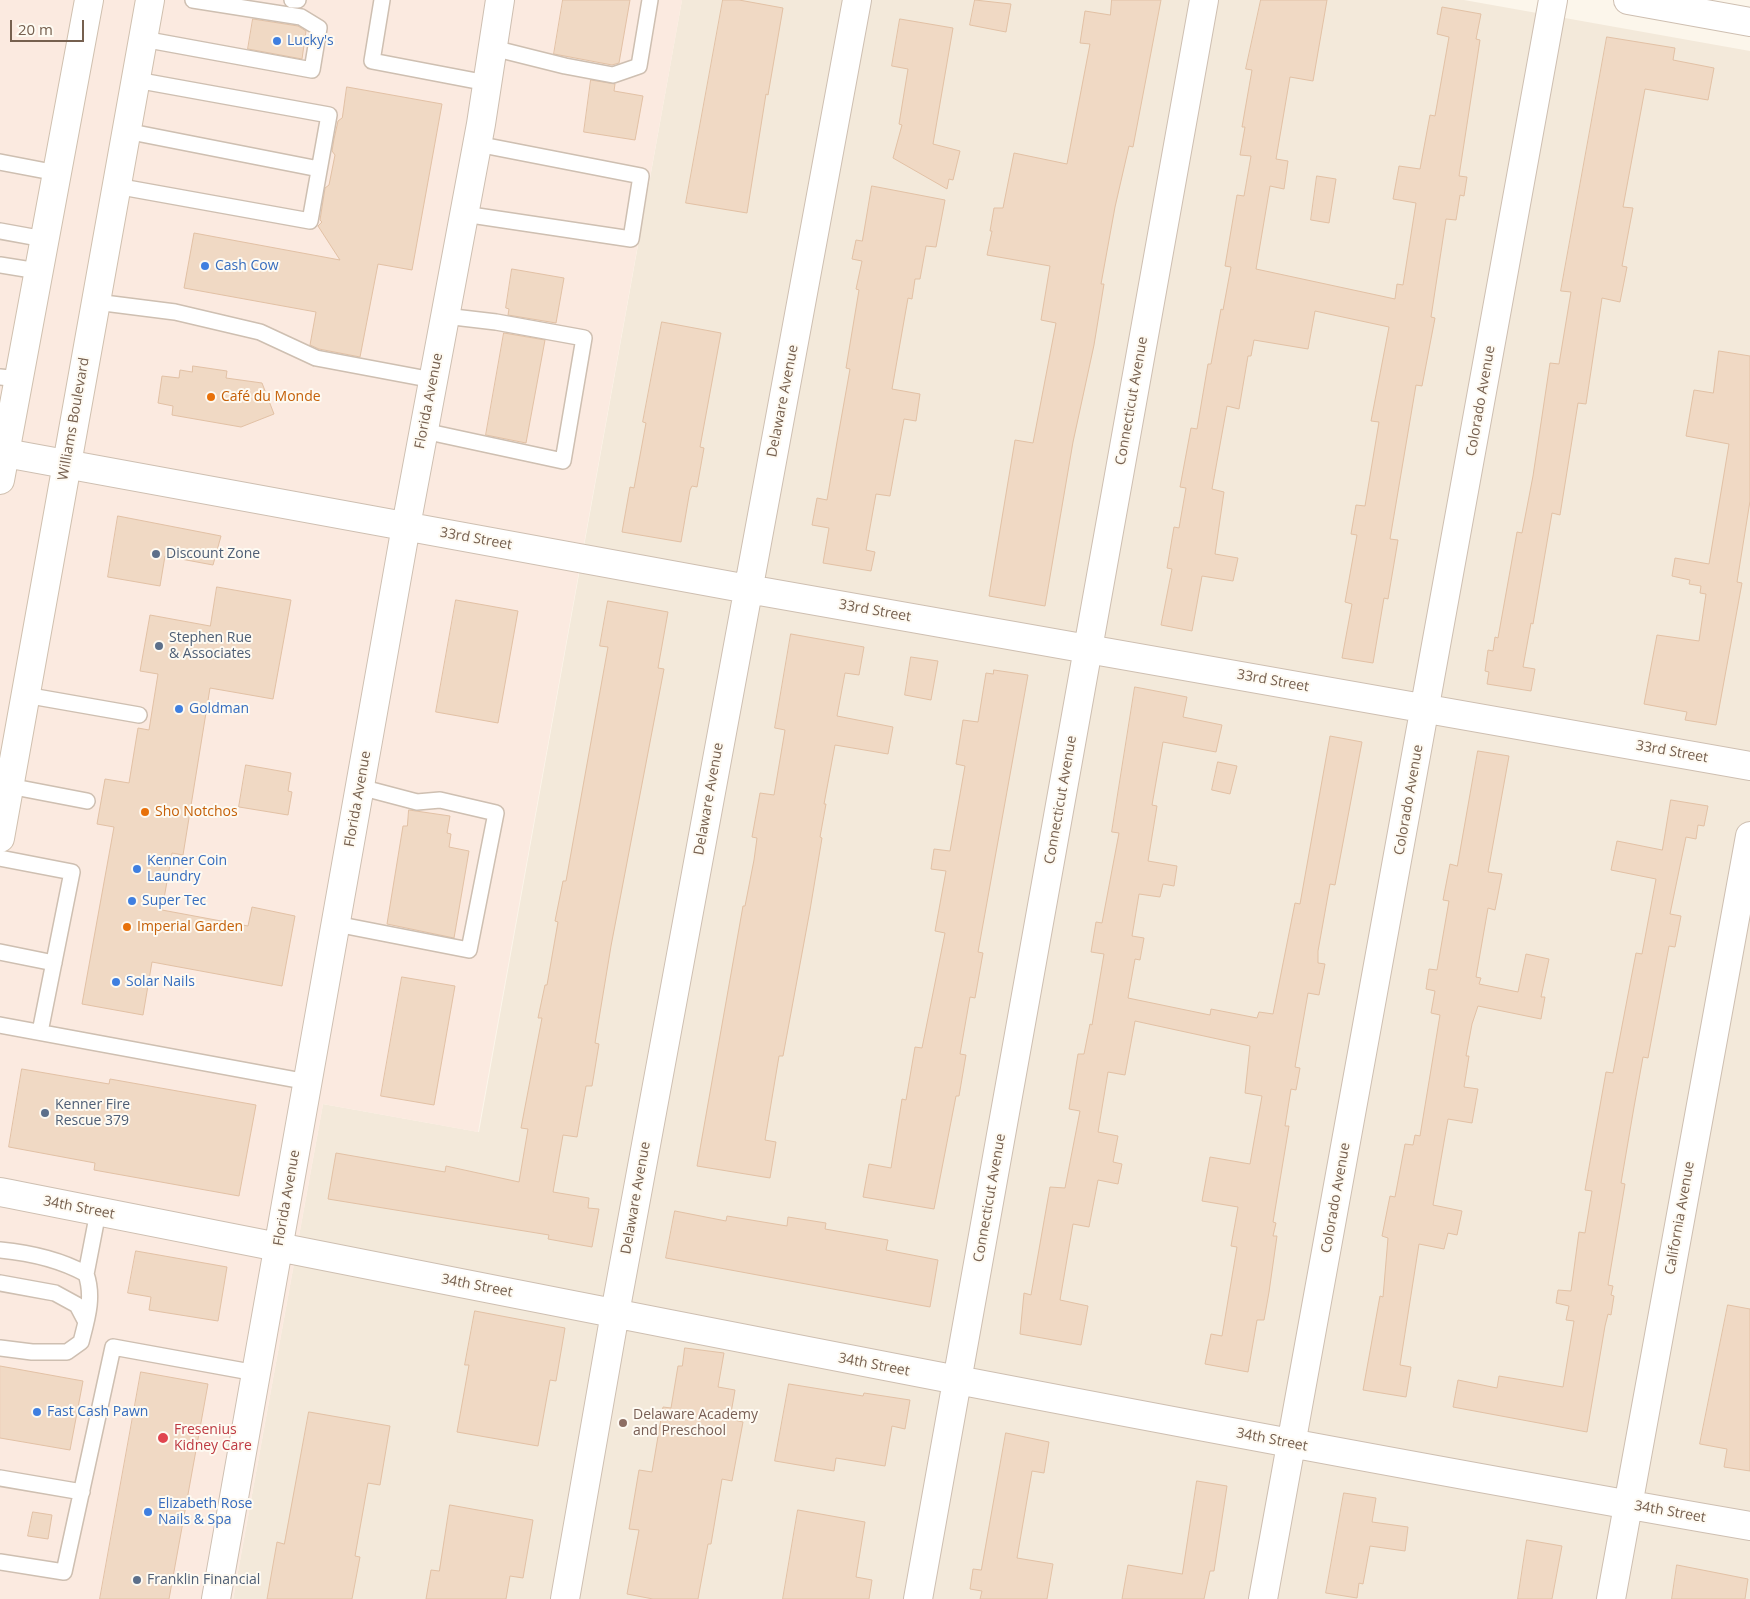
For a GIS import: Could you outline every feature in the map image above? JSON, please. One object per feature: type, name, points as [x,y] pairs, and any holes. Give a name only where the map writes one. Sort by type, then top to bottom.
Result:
[{"type":"street","points":[[0,480],[9,378],[38,271],[88,0]]},
{"type":"street","name":"Williams Boulevard","points":[[0,838],[150,0]]},
{"type":"street","name":"Florida Avenue","points":[[216,1599],[406,526],[477,144],[500,0]]},
{"type":"street","name":"Delaware Avenue","points":[[565,1599],[615,1314],[748,588],[858,0]]},
{"type":"street","name":"Connecticut Avenue","points":[[918,1599],[1204,0]]},
{"type":"street","name":"Colorado Avenue","points":[[1263,1599],[1553,0]]},
{"type":"street","points":[[1628,0],[1750,22]]},
{"type":"street","name":"33rd Street","points":[[2,452],[748,588],[1750,766]]},
{"type":"street","name":"California Avenue","points":[[1611,1599],[1750,836]]},
{"type":"street","name":"34th Street","points":[[0,1192],[957,1381],[1291,1444],[1750,1526]]},
{"type":"lane","points":[[143,39],[312,70],[319,28],[301,17],[193,0]]},
{"type":"lane","points":[[292,0],[298,0]]},
{"type":"lane","points":[[382,0],[372,61],[487,83]]},
{"type":"lane","points":[[493,48],[565,66],[613,75],[639,66],[650,0]]},
{"type":"lane","points":[[116,186],[310,221],[329,116],[136,80]]},
{"type":"lane","points":[[126,131],[319,169]]},
{"type":"lane","points":[[464,214],[631,239],[641,176],[477,144]]},
{"type":"lane","points":[[0,162],[57,173]]},
{"type":"lane","points":[[0,231],[44,239]]},
{"type":"lane","points":[[0,265],[38,271]]},
{"type":"lane","points":[[96,302],[175,312],[251,330],[289,344],[316,358],[433,380]]},
{"type":"lane","points":[[424,431],[563,461],[584,338],[496,322],[445,316]]},
{"type":"lane","points":[[25,695],[139,715]]},
{"type":"lane","points":[[9,786],[87,801]]},
{"type":"lane","points":[[336,924],[469,950],[496,813],[440,800],[417,802],[360,787]]},
{"type":"lane","points":[[0,858],[72,872],[40,1032]]},
{"type":"lane","points":[[0,952],[54,963]]},
{"type":"lane","points":[[0,1025],[308,1082]]},
{"type":"lane","points":[[0,1348],[32,1352],[67,1352],[81,1342],[86,1322],[90,1286],[86,1274],[98,1212]]},
{"type":"lane","points":[[0,1250],[26,1253],[64,1262],[86,1274]]},
{"type":"lane","points":[[0,1283],[55,1293],[77,1305],[86,1322]]},
{"type":"lane","points":[[0,1562],[64,1572],[113,1346],[256,1373]]},
{"type":"lane","points":[[0,1478],[82,1492]]},
{"type":"shaded area","points":[[0,0],[682,0],[478,1132],[323,1104],[233,1599],[0,1599]]},
{"type":"shaded area","points":[[682,0],[1464,0],[1750,51],[1750,1599],[233,1599],[323,1104],[479,1132]]},
{"type":"building","points":[[563,0],[630,0],[619,63],[612,65],[554,54]]},
{"type":"building","points":[[723,0],[739,0],[783,8],[768,95],[766,94],[747,213],[686,203]]},
{"type":"building","points":[[975,0],[1011,4],[1006,32],[970,25]]},
{"type":"building","points":[[1112,0],[1161,0],[1133,147],[1129,146],[1115,207],[1101,284],[1104,284],[1094,345],[1073,442],[1045,606],[989,596],[1015,440],[1033,443],[1056,323],[1041,320],[1050,266],[987,255],[994,208],[1003,208],[1014,153],[1067,164],[1090,44],[1080,43],[1085,11],[1110,15]]},
{"type":"building","points":[[1261,0],[1327,0],[1313,81],[1290,77],[1276,159],[1288,161],[1284,189],[1270,186],[1256,269],[1395,299],[1397,284],[1403,285],[1416,203],[1393,199],[1399,166],[1420,169],[1430,115],[1435,116],[1449,37],[1437,34],[1442,7],[1481,14],[1476,39],[1480,40],[1459,176],[1467,177],[1464,196],[1460,195],[1456,220],[1446,219],[1431,317],[1435,318],[1422,386],[1416,385],[1390,539],[1398,540],[1388,599],[1384,598],[1373,663],[1342,658],[1352,604],[1345,602],[1357,535],[1351,534],[1356,505],[1365,506],[1379,422],[1371,421],[1389,327],[1315,311],[1308,349],[1254,340],[1251,356],[1248,356],[1239,409],[1227,406],[1212,489],[1224,492],[1215,554],[1238,558],[1233,581],[1202,576],[1192,631],[1161,625],[1172,569],[1167,568],[1174,527],[1179,528],[1186,488],[1180,487],[1191,428],[1197,429],[1208,364],[1211,364],[1231,267],[1225,266],[1237,195],[1244,196],[1251,156],[1240,155],[1245,127],[1242,127],[1252,70],[1246,69]]},
{"type":"building","name":"Lucky's","points":[[253,19],[298,26],[306,31],[302,59],[248,49]]},
{"type":"building","points":[[900,19],[953,28],[933,144],[960,151],[953,180],[949,179],[947,189],[893,158],[902,125],[899,124],[908,69],[892,66]]},
{"type":"building","points":[[1607,37],[1675,48],[1673,60],[1714,68],[1708,100],[1645,89],[1623,207],[1633,208],[1622,266],[1627,267],[1620,302],[1602,298],[1586,404],[1578,403],[1560,515],[1552,513],[1533,624],[1531,623],[1523,667],[1535,669],[1531,691],[1487,684],[1489,672],[1485,671],[1488,650],[1493,651],[1495,637],[1498,638],[1517,532],[1522,533],[1533,476],[1550,363],[1559,364],[1571,292],[1561,291]]},
{"type":"building","points":[[591,80],[615,84],[614,91],[643,96],[635,140],[584,132]]},
{"type":"building","points":[[347,87],[442,104],[412,270],[378,264],[360,357],[319,349],[310,345],[316,312],[184,288],[194,233],[340,260],[318,226],[322,222],[320,220],[325,188],[329,185],[335,155],[332,151],[334,139],[338,121],[342,118]]},
{"type":"building","points":[[1317,176],[1336,179],[1329,223],[1311,220]]},
{"type":"building","points":[[872,186],[945,200],[936,247],[926,246],[920,279],[915,279],[912,299],[908,298],[892,389],[920,394],[916,421],[904,419],[890,496],[876,494],[866,550],[875,552],[871,571],[823,563],[829,528],[812,525],[817,498],[827,500],[850,369],[846,368],[859,290],[856,289],[862,261],[852,259],[856,240],[862,241]]},
{"type":"building","points":[[512,269],[564,278],[556,323],[508,315],[509,309],[506,308]]},
{"type":"building","points":[[662,322],[721,333],[700,447],[704,448],[697,487],[692,486],[690,490],[681,542],[622,532],[630,487],[634,488],[646,423],[643,422]]},
{"type":"building","points":[[504,333],[545,340],[526,443],[486,435]]},
{"type":"building","points":[[1719,351],[1750,356],[1750,501],[1737,582],[1742,583],[1716,725],[1685,720],[1687,712],[1644,704],[1657,635],[1699,641],[1706,594],[1700,593],[1701,586],[1689,584],[1690,580],[1672,576],[1675,558],[1709,564],[1729,444],[1686,436],[1694,390],[1713,393]]},
{"type":"building","name":"Café du Monde","points":[[193,366],[227,371],[226,378],[262,383],[274,414],[241,427],[172,415],[173,406],[158,403],[162,376],[179,378],[180,370],[192,372]]},
{"type":"building","points":[[118,516],[221,536],[213,565],[165,556],[160,586],[108,577]]},
{"type":"building","points":[[217,587],[291,600],[273,699],[210,688],[183,855],[172,853],[162,910],[248,926],[252,907],[295,916],[282,986],[152,962],[143,1015],[82,1004],[114,827],[97,824],[105,779],[129,783],[138,728],[149,730],[158,674],[140,671],[150,615],[210,626]]},
{"type":"building","points":[[456,600],[518,611],[498,723],[436,712]]},
{"type":"building","points":[[608,601],[668,612],[658,668],[664,669],[611,946],[595,1043],[599,1044],[592,1086],[586,1086],[577,1137],[563,1135],[553,1192],[589,1198],[588,1208],[599,1209],[592,1247],[548,1239],[549,1235],[328,1199],[336,1153],[445,1172],[446,1166],[519,1182],[528,1129],[521,1128],[542,1018],[538,1018],[545,985],[547,985],[558,922],[555,921],[563,881],[566,881],[608,647],[600,646]]},
{"type":"building","points":[[791,634],[864,647],[859,675],[845,673],[837,716],[893,727],[888,754],[835,745],[824,804],[826,804],[820,837],[822,838],[810,910],[783,1056],[779,1056],[765,1140],[776,1142],[770,1178],[697,1166],[743,906],[745,906],[754,860],[757,838],[752,837],[760,793],[774,795],[785,730],[775,728]]},
{"type":"building","points":[[911,657],[938,661],[931,700],[905,695]]},
{"type":"building","points":[[994,670],[1028,675],[978,952],[983,953],[975,998],[970,997],[960,1054],[966,1055],[959,1096],[956,1096],[934,1209],[863,1197],[869,1164],[891,1168],[902,1099],[906,1100],[915,1047],[922,1048],[945,933],[935,931],[946,871],[931,869],[934,849],[950,851],[965,766],[956,764],[963,720],[978,722],[986,673],[993,674]]},
{"type":"building","points":[[1135,687],[1187,697],[1183,717],[1222,725],[1216,752],[1163,742],[1152,805],[1157,806],[1148,861],[1177,866],[1174,886],[1163,884],[1160,897],[1139,894],[1132,936],[1144,938],[1140,960],[1135,959],[1128,998],[1210,1015],[1211,1009],[1257,1018],[1259,1012],[1273,1014],[1295,903],[1300,904],[1330,736],[1362,742],[1335,885],[1330,884],[1318,951],[1318,963],[1325,964],[1319,995],[1308,993],[1295,1067],[1300,1068],[1296,1090],[1291,1089],[1285,1126],[1289,1126],[1273,1222],[1276,1223],[1273,1236],[1277,1236],[1269,1292],[1264,1320],[1257,1320],[1248,1372],[1205,1364],[1211,1334],[1222,1336],[1237,1247],[1231,1246],[1238,1207],[1202,1201],[1210,1157],[1250,1164],[1262,1096],[1245,1093],[1250,1046],[1135,1021],[1125,1075],[1108,1072],[1098,1132],[1118,1136],[1113,1162],[1122,1164],[1118,1184],[1098,1180],[1089,1227],[1073,1224],[1060,1300],[1088,1306],[1081,1345],[1020,1334],[1024,1293],[1031,1295],[1050,1187],[1065,1188],[1080,1111],[1069,1109],[1078,1054],[1084,1054],[1090,1024],[1092,1025],[1104,954],[1091,952],[1096,922],[1102,923],[1119,833],[1112,832]]},
{"type":"building","points":[[1478,751],[1509,756],[1488,872],[1502,874],[1495,910],[1488,908],[1476,977],[1481,978],[1479,984],[1518,992],[1526,954],[1549,959],[1541,997],[1545,997],[1541,1019],[1478,1006],[1472,1024],[1466,1056],[1469,1056],[1464,1087],[1478,1089],[1472,1123],[1448,1119],[1433,1205],[1462,1211],[1457,1235],[1448,1233],[1444,1249],[1419,1244],[1400,1365],[1411,1367],[1406,1397],[1363,1390],[1380,1296],[1383,1297],[1388,1238],[1382,1236],[1390,1196],[1395,1197],[1405,1144],[1413,1145],[1415,1135],[1420,1136],[1440,1015],[1431,1013],[1435,991],[1426,989],[1429,969],[1437,970],[1449,901],[1443,900],[1450,864],[1457,866]]},
{"type":"building","points":[[1218,762],[1237,766],[1230,794],[1212,790]]},
{"type":"building","points":[[246,765],[291,773],[288,791],[292,792],[288,815],[239,807]]},
{"type":"building","points":[[1671,800],[1708,806],[1704,826],[1698,825],[1696,839],[1686,837],[1670,914],[1681,916],[1675,947],[1669,946],[1648,1058],[1643,1057],[1621,1183],[1625,1184],[1608,1285],[1613,1286],[1611,1295],[1614,1296],[1611,1315],[1608,1314],[1605,1326],[1587,1432],[1453,1407],[1458,1380],[1497,1388],[1499,1376],[1563,1387],[1574,1321],[1566,1320],[1569,1306],[1556,1303],[1558,1290],[1571,1291],[1579,1232],[1585,1233],[1592,1191],[1585,1190],[1606,1072],[1613,1073],[1636,953],[1642,954],[1656,879],[1611,870],[1617,841],[1662,850]]},
{"type":"building","points":[[409,810],[450,816],[447,833],[451,834],[449,847],[469,851],[454,938],[387,924],[403,826],[407,826]]},
{"type":"building","points":[[402,977],[455,986],[434,1105],[381,1096]]},
{"type":"building","points":[[22,1069],[109,1084],[110,1079],[256,1105],[239,1196],[94,1170],[95,1163],[9,1147]]},
{"type":"building","points":[[675,1211],[726,1221],[727,1216],[787,1226],[788,1217],[826,1223],[825,1229],[888,1240],[886,1250],[938,1260],[930,1307],[666,1258]]},
{"type":"building","points":[[136,1251],[227,1267],[218,1321],[149,1310],[151,1297],[128,1293]]},
{"type":"building","points":[[1728,1305],[1750,1309],[1750,1471],[1724,1467],[1727,1449],[1700,1444]]},
{"type":"building","points":[[475,1311],[565,1328],[556,1381],[550,1380],[538,1446],[457,1432],[469,1365],[465,1365]]},
{"type":"building","points":[[685,1348],[724,1353],[718,1387],[735,1390],[730,1419],[743,1422],[732,1481],[722,1479],[711,1544],[708,1544],[698,1599],[653,1599],[627,1594],[639,1530],[629,1529],[639,1470],[652,1472],[663,1407],[671,1408],[678,1366],[682,1366]]},
{"type":"building","points":[[0,1366],[83,1381],[70,1450],[0,1438]]},
{"type":"building","points":[[141,1372],[208,1384],[169,1599],[100,1599]]},
{"type":"building","points":[[789,1384],[863,1396],[864,1393],[910,1400],[905,1429],[892,1426],[885,1466],[836,1458],[834,1471],[775,1461]]},
{"type":"building","points":[[309,1412],[390,1426],[380,1485],[368,1483],[355,1556],[360,1557],[352,1599],[267,1599],[277,1542],[284,1544]]},
{"type":"building","points":[[1006,1433],[1049,1442],[1044,1473],[1032,1471],[1017,1558],[1053,1564],[1047,1599],[980,1599],[982,1591],[970,1589],[973,1569],[981,1570]]},
{"type":"building","points":[[1197,1481],[1227,1486],[1214,1571],[1210,1571],[1204,1599],[1122,1599],[1128,1565],[1182,1574]]},
{"type":"building","points":[[1344,1493],[1376,1498],[1372,1522],[1408,1527],[1405,1551],[1370,1546],[1363,1584],[1359,1583],[1357,1598],[1326,1593]]},
{"type":"building","points":[[450,1505],[533,1520],[523,1578],[510,1576],[506,1599],[426,1599],[431,1570],[439,1571]]},
{"type":"building","points":[[798,1510],[865,1522],[856,1577],[872,1580],[869,1599],[783,1599]]},
{"type":"building","points":[[33,1512],[52,1515],[48,1539],[28,1536]]},
{"type":"building","points":[[1527,1540],[1562,1546],[1552,1599],[1518,1599]]},
{"type":"building","points":[[1677,1565],[1748,1579],[1745,1599],[1672,1599]]},
{"type":"place","name":"Lucky's","points":[[277,41]]},
{"type":"place","name":"Cash Cow","points":[[205,266]]},
{"type":"place","name":"Café du Monde","points":[[211,397]]},
{"type":"place","name":"Discount Zone","points":[[156,554]]},
{"type":"place","name":"Stephen Rue & Associates","points":[[159,646]]},
{"type":"place","name":"Goldman","points":[[179,709]]},
{"type":"place","name":"Sho Notchos","points":[[145,812]]},
{"type":"place","name":"Kenner Coin Laundry","points":[[137,869]]},
{"type":"place","name":"Super Tec","points":[[132,901]]},
{"type":"place","name":"Imperial Garden","points":[[127,927]]},
{"type":"place","name":"Solar Nails","points":[[116,982]]},
{"type":"place","name":"Kenner Fire Rescue 379","points":[[45,1113]]},
{"type":"place","name":"Fast Cash Pawn","points":[[37,1412]]},
{"type":"place","name":"Delaware Academy and Preschool","points":[[623,1423]]},
{"type":"place","name":"Fresenius Kidney Care","points":[[163,1438]]},
{"type":"place","name":"Elizabeth Rose Nails & Spa","points":[[148,1512]]},
{"type":"place","name":"Franklin Financial","points":[[137,1580]]}]
